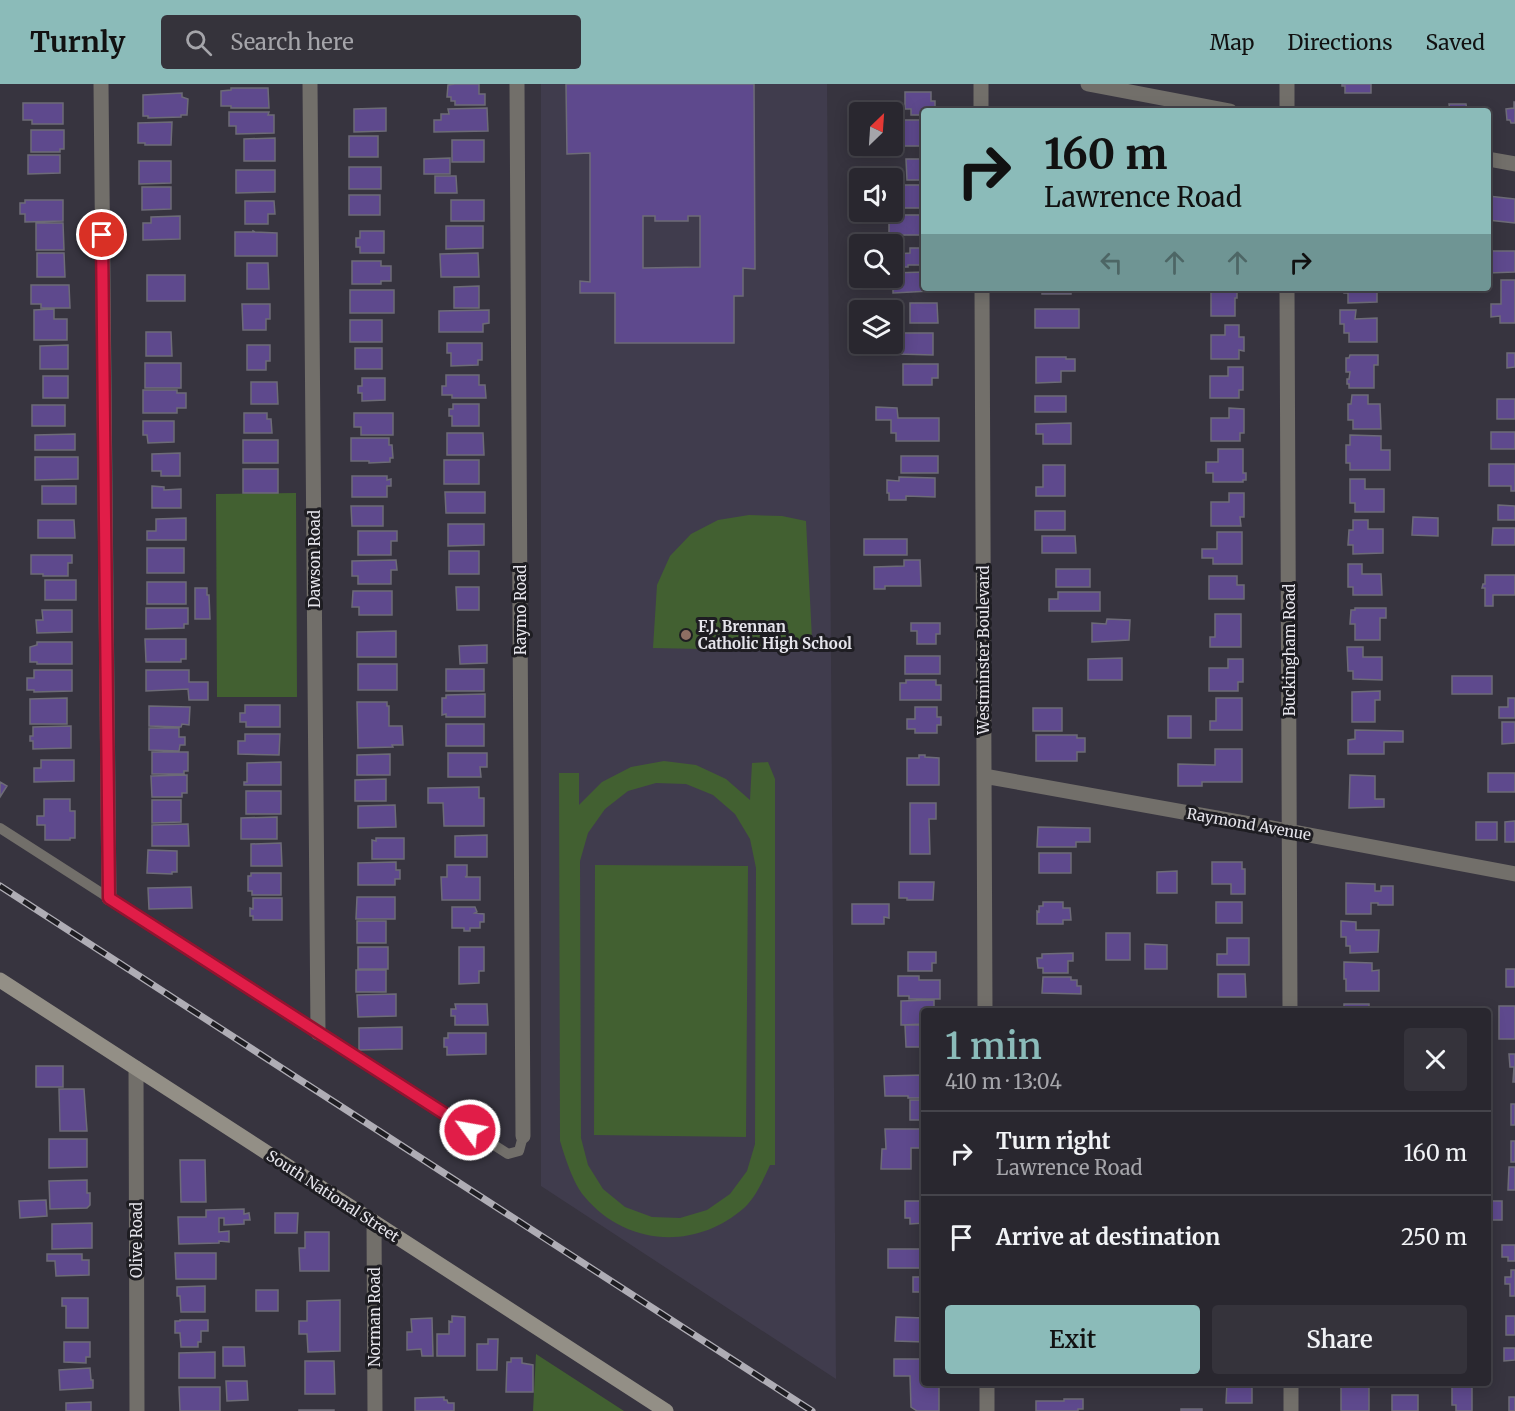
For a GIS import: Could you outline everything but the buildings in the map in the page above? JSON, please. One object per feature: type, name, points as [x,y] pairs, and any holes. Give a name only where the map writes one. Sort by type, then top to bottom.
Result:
[{"type":"street","points":[[101,84],[109,898]]},
{"type":"street","name":"Dawson Road","points":[[310,84],[318,1033]]},
{"type":"street","name":"Raymo Road","points":[[517,84],[523,1136]]},
{"type":"street","points":[[981,84],[981,108]]},
{"type":"street","points":[[1088,84],[1214,108]]},
{"type":"street","points":[[1287,84],[1287,108]]},
{"type":"street","points":[[1491,160],[1515,164]]},
{"type":"street","name":"Westminster Boulevard","points":[[982,291],[985,1008]]},
{"type":"street","name":"Buckingham Road","points":[[1287,291],[1290,1008]]},
{"type":"street","name":"Raymond Avenue","points":[[984,776],[1515,874]]},
{"type":"street","name":"South National Street","points":[[0,981],[666,1411]]},
{"type":"street","name":"Olive Road","points":[[136,1068],[137,1411]]},
{"type":"street","name":"Norman Road","points":[[374,1222],[375,1411]]},
{"type":"street","points":[[987,1386],[987,1411]]},
{"type":"street","points":[[1291,1386],[1291,1411]]},
{"type":"lane","points":[[0,828],[508,1154],[519,1151],[523,1136]]},
{"type":"shaded area","name":"F.J. Brennan Catholic High School","points":[[541,84],[827,84],[836,1379],[541,1186]]},
{"type":"green space","points":[[296,493],[297,697],[217,697],[216,494]]},
{"type":"green space","points":[[749,515],[782,516],[806,521],[812,639],[800,651],[653,648],[657,585],[670,556],[691,534],[718,520]]},
{"type":"green space","points":[[664,761],[696,765],[726,779],[750,800],[752,763],[768,762],[775,779],[775,1165],[770,1165],[756,1194],[744,1208],[725,1222],[704,1231],[683,1236],[661,1237],[640,1233],[619,1225],[601,1213],[576,1184],[560,1141],[559,773],[579,773],[579,805],[602,782],[631,767]],"holes":[[[656,783],[686,784],[713,795],[735,814],[750,839],[756,868],[755,1144],[747,1171],[730,1194],[707,1210],[680,1218],[652,1217],[625,1207],[603,1189],[588,1165],[581,1138],[580,861],[588,833],[605,809],[628,791]]]},
{"type":"green space","points":[[595,865],[748,866],[746,1137],[594,1135]]},
{"type":"green space","points":[[536,1354],[624,1411],[533,1411]]},
{"type":"railway","points":[[0,886],[812,1411]]},
{"type":"place","name":"F.J. Brennan Catholic High School","points":[[686,635]]},
{"type":"route","points":[[102,235],[109,898],[470,1130]]}]
